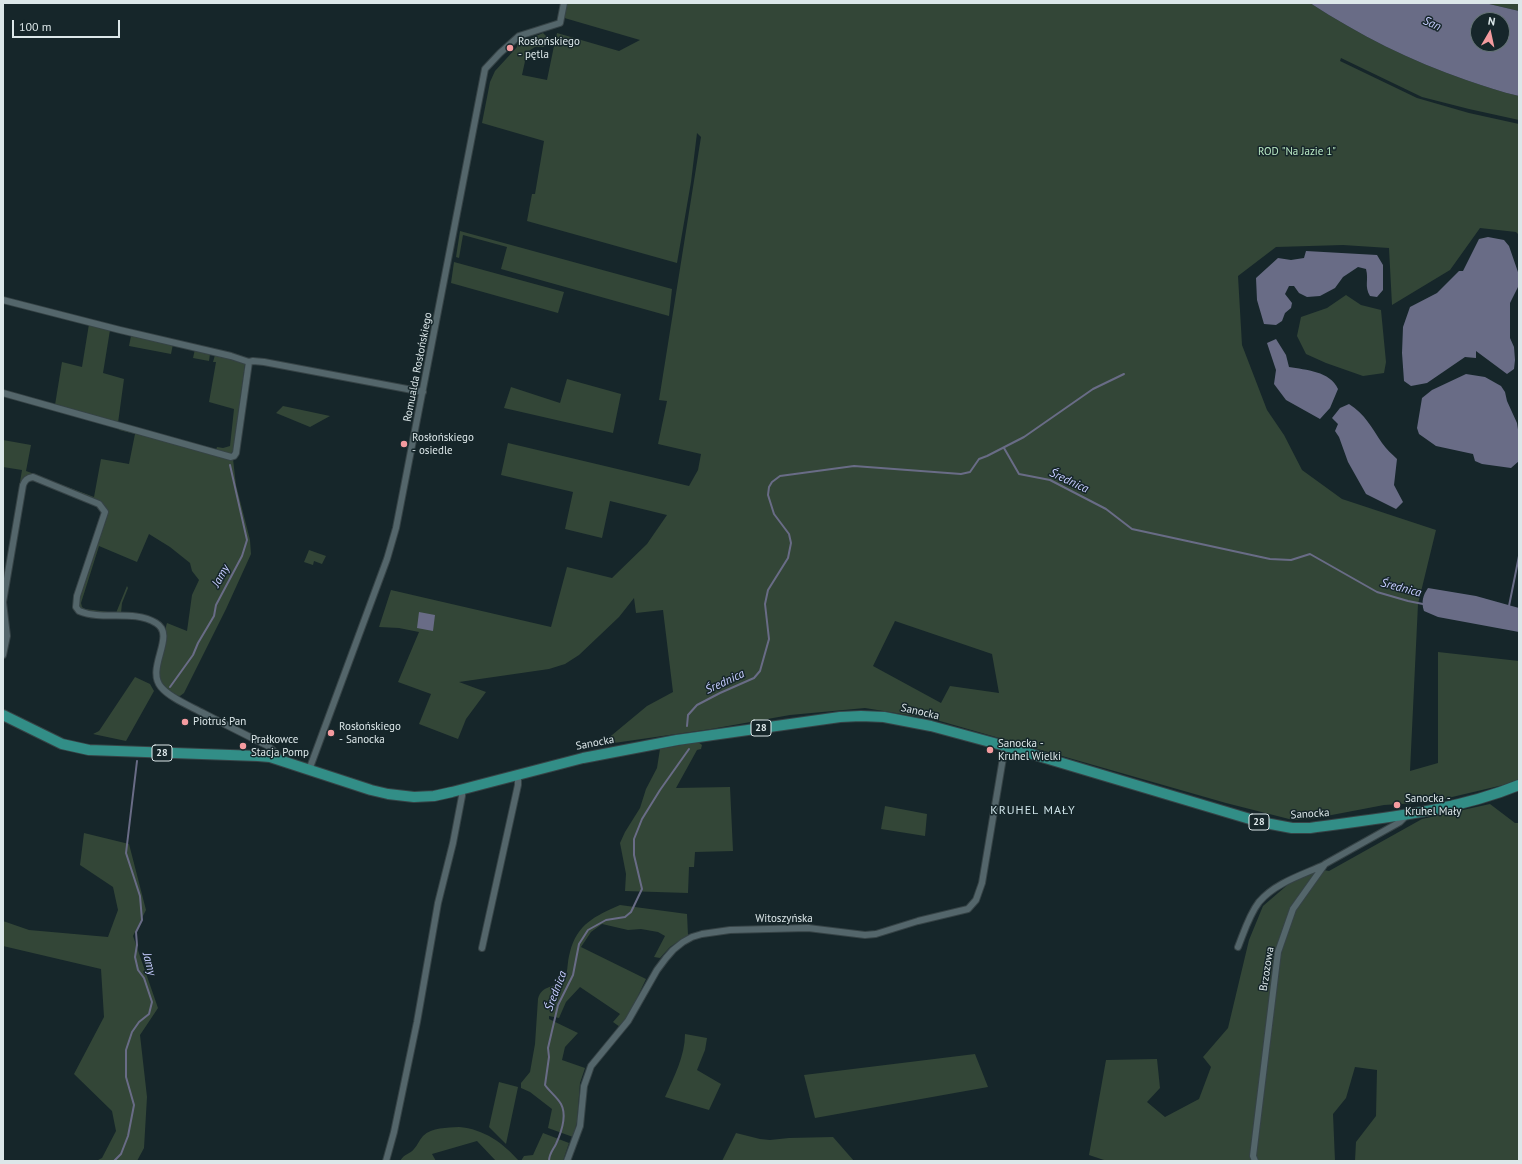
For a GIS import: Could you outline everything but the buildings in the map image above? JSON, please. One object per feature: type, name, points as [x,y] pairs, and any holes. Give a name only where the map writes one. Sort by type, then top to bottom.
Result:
[{"type":"main road","points":[[3,711],[18,722]]},
{"type":"main road","name":"28","points":[[3,715],[62,744],[89,750],[258,756],[281,761],[309,770]]},
{"type":"main road","name":"Sanocka","points":[[309,770],[388,794],[414,797],[434,796],[583,758],[677,740],[850,716],[878,716],[907,720],[1005,746],[1169,796],[1260,822],[1283,827],[1310,828],[1408,814],[1482,798],[1519,785]]},
{"type":"street","name":"Romualda Rosłońskiego","points":[[309,770],[389,553],[403,500],[486,69],[500,53],[519,36],[560,23],[564,3]]},
{"type":"street","points":[[3,300],[120,330],[231,356],[249,362],[264,362],[423,392]]},
{"type":"street","points":[[3,393],[231,457],[236,453],[249,362]]},
{"type":"street","points":[[3,655],[7,636],[3,602],[23,486],[25,480],[33,477],[94,502],[103,507],[105,512],[77,596],[76,607],[79,611],[145,618],[156,622],[163,630],[164,635],[156,673],[157,681],[162,688],[182,702],[268,746],[277,754],[281,761]]},
{"type":"street","name":"Witoszyńska","points":[[567,1161],[580,1126],[584,1086],[591,1066],[628,1021],[657,970],[673,950],[683,942],[702,934],[730,930],[808,928],[865,935],[876,934],[968,910],[976,900],[982,883],[1005,746]]},
{"type":"street","points":[[482,948],[518,785],[518,774]]},
{"type":"street","points":[[386,1161],[417,1022],[438,903],[454,835],[462,790]]},
{"type":"street","name":"Brzozowa","points":[[1255,1161],[1253,1156],[1278,952],[1292,909],[1325,864],[1400,822],[1408,814]]},
{"type":"street","points":[[1238,947],[1250,916],[1260,902],[1277,886],[1325,864]]},
{"type":"green space","name":"ROD \"Na Jazie 1\"","points":[[563,3],[1310,3],[1347,26],[1405,56],[1446,73],[1499,91],[1519,96],[1519,120],[1422,97],[1341,58],[1340,61],[1417,98],[1469,113],[1519,124],[1519,235],[1516,232],[1480,228],[1450,270],[1392,305],[1389,248],[1343,245],[1276,247],[1238,276],[1242,345],[1267,410],[1284,435],[1302,470],[1342,499],[1436,530],[1418,604],[1410,771],[1438,763],[1438,652],[1519,661],[1519,779],[1503,785],[1431,802],[1384,805],[1316,818],[1293,820],[1226,803],[933,719],[865,708],[790,715],[711,729],[600,745],[647,706],[673,692],[663,610],[636,613],[634,598],[619,617],[579,655],[565,664],[549,669],[459,682],[486,692],[466,719],[458,739],[419,724],[431,694],[398,682],[419,632],[399,628],[379,627],[391,590],[551,627],[567,567],[612,578],[647,544],[667,515],[610,501],[602,538],[565,529],[573,492],[501,475],[508,443],[689,486],[698,470],[701,454],[658,444],[667,401],[659,400],[701,137],[697,133],[691,182],[677,263],[527,221],[532,194],[535,194],[544,141],[482,123],[490,82],[495,71],[517,47],[517,44],[543,33],[547,37],[544,47],[535,47],[527,52],[522,75],[547,80],[557,33],[619,51],[640,40],[561,17]],"holes":[[[895,621],[992,654],[999,693],[950,686],[941,703],[873,666]]]},
{"type":"green space","points":[[1485,3],[1519,3],[1519,11]]},
{"type":"green space","points":[[460,231],[672,289],[669,316],[501,269],[507,247],[463,235],[459,258],[456,257]]},
{"type":"green space","points":[[454,262],[564,292],[558,313],[451,283]]},
{"type":"green space","points":[[1346,295],[1361,305],[1381,310],[1386,362],[1384,373],[1363,376],[1326,363],[1306,354],[1297,336],[1301,317],[1327,308]]},
{"type":"green space","points":[[89,324],[110,330],[103,373],[124,379],[118,423],[55,405],[62,362],[82,367]]},
{"type":"green space","points":[[131,336],[173,344],[171,354],[129,346]]},
{"type":"green space","points":[[195,349],[210,354],[209,361],[193,358]]},
{"type":"green space","points":[[215,355],[241,361],[245,364],[233,452],[229,454],[216,450],[217,447],[223,448],[230,446],[234,409],[209,402],[216,362],[213,362]]},
{"type":"green space","points":[[567,379],[621,394],[613,433],[504,408],[511,387],[560,403]]},
{"type":"green space","points":[[283,406],[330,416],[310,427],[276,413]]},
{"type":"green space","points":[[119,427],[233,459],[236,485],[250,540],[251,554],[226,609],[184,693],[180,696],[173,694],[162,684],[159,666],[166,638],[167,623],[187,631],[192,595],[199,580],[192,571],[190,563],[170,547],[149,534],[137,562],[99,546],[81,603],[82,607],[85,609],[116,613],[127,586],[128,588],[122,603],[121,613],[111,614],[98,613],[86,610],[78,606],[107,517],[107,509],[103,504],[56,484],[57,483],[94,497],[101,459],[129,464],[135,434],[119,430]]},
{"type":"green space","points":[[3,440],[31,445],[26,471],[40,476],[31,475],[24,477],[19,494],[22,470],[3,467]]},
{"type":"green space","points":[[309,550],[326,556],[322,564],[314,561],[313,565],[304,562]]},
{"type":"green space","points":[[135,677],[150,684],[154,691],[126,741],[93,734],[99,731]]},
{"type":"green space","points":[[698,742],[702,745],[701,749],[697,750],[676,788],[730,787],[733,851],[695,852],[694,867],[689,867],[688,893],[625,891],[626,874],[620,843],[640,808],[646,789],[657,768],[660,749]]},
{"type":"green space","points":[[1490,804],[1515,823],[1519,823],[1519,1161],[1355,1161],[1356,1142],[1376,1116],[1377,1070],[1355,1067],[1346,1098],[1333,1114],[1335,1161],[1107,1161],[1089,1155],[1106,1060],[1157,1059],[1160,1088],[1147,1102],[1165,1117],[1199,1099],[1211,1067],[1203,1057],[1228,1028],[1249,940],[1263,906],[1292,881],[1318,869],[1329,871],[1422,819]]},
{"type":"green space","points":[[885,806],[927,814],[925,836],[881,829]]},
{"type":"green space","points":[[84,833],[129,844],[146,910],[133,936],[158,1008],[140,1035],[147,1097],[144,1148],[137,1161],[96,1161],[102,1158],[116,1131],[112,1111],[74,1074],[104,1017],[101,969],[3,946],[3,921],[29,930],[108,937],[118,910],[113,887],[80,865]]},
{"type":"green space","points":[[620,905],[687,914],[688,935],[670,947],[660,958],[654,957],[665,936],[658,932],[641,929],[628,930],[602,924],[591,932],[581,947],[646,979],[628,1017],[620,1027],[613,1022],[620,1014],[580,987],[566,1002],[559,1018],[549,1016],[549,1019],[578,1033],[565,1047],[562,1060],[585,1068],[580,1083],[577,1122],[573,1137],[548,1128],[552,1109],[530,1092],[521,1088],[521,1083],[530,1072],[535,1044],[538,999],[542,991],[565,980],[573,942],[582,928],[595,917]]},
{"type":"green space","points":[[685,1034],[707,1038],[705,1050],[697,1070],[721,1084],[709,1110],[665,1097],[681,1058],[685,1042]]},
{"type":"green space","points":[[975,1054],[988,1087],[815,1118],[804,1075]]},
{"type":"green space","points":[[499,1082],[518,1087],[506,1144],[489,1127]]},
{"type":"green space","points":[[440,1128],[468,1128],[485,1134],[500,1143],[519,1161],[496,1161],[477,1141],[432,1154],[436,1161],[400,1161],[417,1146],[427,1133]]},
{"type":"green space","points":[[543,1133],[569,1143],[563,1161],[521,1161],[524,1156],[533,1155]]},
{"type":"green space","points":[[736,1133],[770,1140],[833,1137],[854,1161],[722,1161]]},
{"type":"water","name":"San","points":[[1310,3],[1485,3],[1519,11],[1519,96],[1499,91],[1446,73],[1405,56],[1347,26]]},
{"type":"water","points":[[1488,237],[1504,240],[1509,246],[1519,275],[1519,285],[1510,303],[1510,338],[1514,347],[1514,369],[1507,374],[1476,351],[1476,358],[1465,357],[1427,383],[1411,386],[1404,381],[1402,353],[1403,327],[1410,307],[1437,293],[1459,271],[1463,271],[1479,239]]},
{"type":"water","points":[[1306,251],[1377,255],[1383,265],[1383,290],[1377,297],[1370,296],[1367,289],[1366,269],[1358,267],[1343,277],[1335,288],[1320,296],[1307,297],[1299,293],[1294,286],[1289,286],[1285,294],[1292,303],[1291,308],[1285,313],[1282,321],[1276,325],[1264,324],[1257,300],[1256,278],[1278,258],[1291,260],[1304,258]]},
{"type":"water","points":[[1276,339],[1286,355],[1289,367],[1317,372],[1329,378],[1338,389],[1330,408],[1320,419],[1286,400],[1274,384],[1276,370],[1267,343]]},
{"type":"water","points":[[1466,374],[1485,377],[1501,386],[1505,392],[1507,401],[1517,423],[1519,436],[1519,461],[1511,468],[1482,464],[1475,461],[1473,454],[1436,446],[1419,434],[1417,428],[1422,398],[1432,390]]},
{"type":"water","points":[[1349,404],[1360,412],[1387,449],[1397,459],[1394,485],[1403,502],[1396,509],[1366,494],[1348,462],[1339,437],[1335,431],[1338,424],[1332,418],[1340,408]]},
{"type":"water","points":[[1428,588],[1476,596],[1519,608],[1519,632],[1438,617],[1424,611],[1423,599]]},
{"type":"water","points":[[419,612],[435,615],[433,631],[417,628]]},
{"type":"waterway","name":"Średnica","points":[[687,726],[688,715],[697,705],[754,678],[760,671],[769,639],[765,604],[768,590],[788,558],[791,543],[789,534],[774,514],[768,495],[769,487],[772,482],[780,476],[854,466],[961,474],[970,472],[979,459],[1024,437],[1093,389],[1124,374]]},
{"type":"waterway","name":"Średnica","points":[[1004,448],[1019,474],[1050,480],[1106,509],[1132,529],[1270,559],[1291,560],[1310,554],[1377,592],[1423,604]]},
{"type":"waterway","name":"Jamy","points":[[170,687],[193,655],[198,643],[214,616],[216,605],[242,556],[247,540],[230,465]]},
{"type":"waterway","name":"Średnica","points":[[1509,606],[1519,556]]},
{"type":"waterway","name":"Średnica","points":[[549,1161],[550,1154],[560,1135],[563,1124],[563,1108],[545,1085],[549,1057],[548,1048],[558,1005],[573,975],[579,944],[588,930],[606,920],[625,917],[631,912],[642,889],[634,855],[634,839],[642,819],[660,790],[689,749]]},
{"type":"waterway","name":"Jamy","points":[[114,1161],[121,1154],[128,1136],[134,1105],[126,1077],[126,1050],[132,1032],[139,1022],[149,1014],[152,1002],[144,978],[138,970],[135,957],[137,945],[136,932],[142,920],[140,896],[126,853],[137,761]]},
{"type":"place","name":"Rosłońskiego - pętla","points":[[510,48]]},
{"type":"place","name":"Rosłońskiego - osiedle","points":[[404,444]]},
{"type":"place","name":"Piotruś Pan","points":[[185,722]]},
{"type":"place","name":"Rosłońskiego - Sanocka","points":[[331,733]]},
{"type":"place","name":"Prałkowce Stacja Pomp","points":[[243,746]]},
{"type":"place","name":"Sanocka - Kruhel Wielki","points":[[990,750]]},
{"type":"place","name":"Sanocka - Kruhel Mały","points":[[1397,805]]},
{"type":"district","name":"KRUHEL MAŁY","points":[[1033,811]]}]
